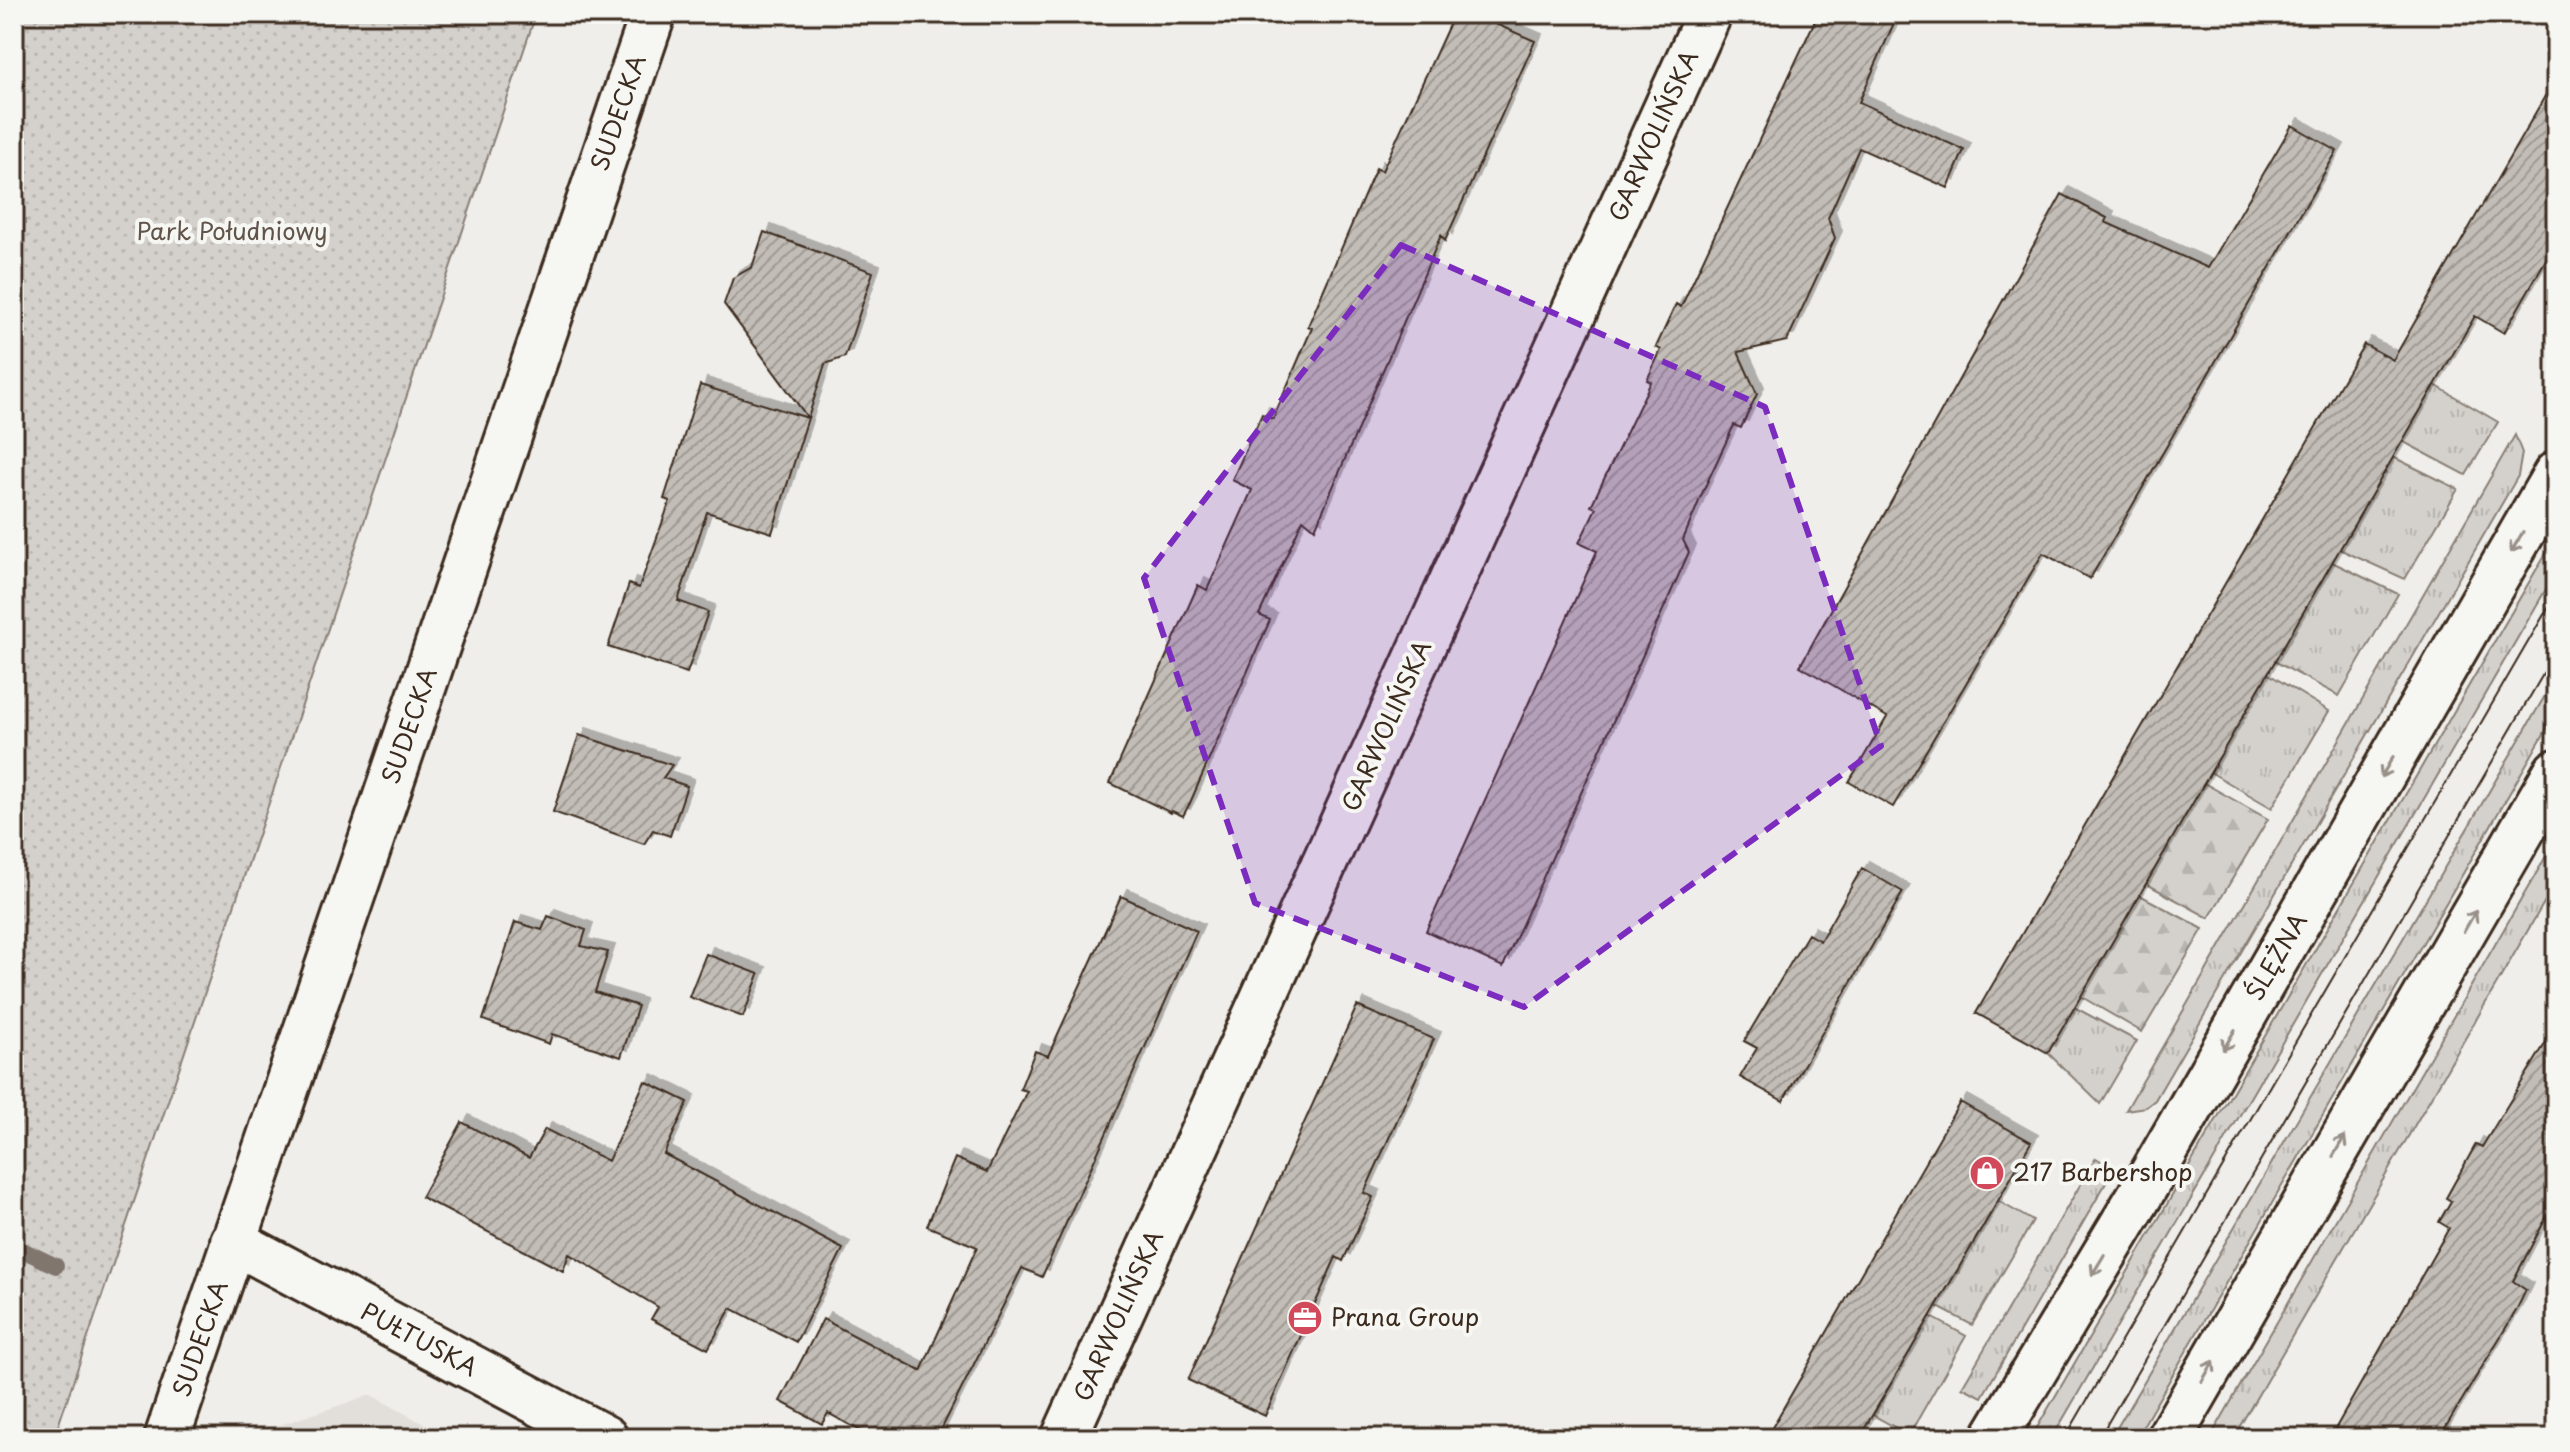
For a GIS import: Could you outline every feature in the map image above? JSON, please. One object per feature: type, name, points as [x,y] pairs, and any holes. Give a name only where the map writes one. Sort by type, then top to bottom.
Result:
[{"type":"street","name":"SUDECKA","points":[[167,1438],[653,14]]},
{"type":"street","name":"GARWOLIŃSKA","points":[[1064,1438],[1709,14]]},
{"type":"street","name":"ŚLĘŻNA","points":[[1994,1438],[2139,1197],[2556,474]]},
{"type":"street","points":[[2169,1438],[2556,772]]},
{"type":"street","name":"PUŁTUSKA","points":[[233,1241],[605,1438]]},
{"type":"highlighted area","points":[[1401,245],[1765,407],[1881,746],[1524,1007],[1255,903],[1144,578]]},
{"type":"shaded area","points":[[371,1395],[450,1438],[273,1438],[277,1426]]},
{"type":"green space","name":"Park Południowy","points":[[14,14],[536,14],[54,1438],[14,1438]]},
{"type":"green space","points":[[2435,385],[2498,422],[2466,475],[2402,441]]},
{"type":"green space","points":[[2515,435],[2522,453],[2518,476],[2155,1100],[2146,1107],[2126,1110]]},
{"type":"green space","points":[[2393,457],[2458,489],[2405,579],[2339,549]]},
{"type":"green space","points":[[2556,536],[2556,572],[2052,1438],[2031,1438]]},
{"type":"green space","points":[[2332,562],[2398,594],[2339,696],[2274,661]]},
{"type":"green space","points":[[2267,673],[2329,711],[2272,808],[2210,772]]},
{"type":"green space","points":[[2556,677],[2556,713],[2136,1438],[2111,1438]]},
{"type":"green space","points":[[2204,783],[2268,819],[2209,918],[2145,883]]},
{"type":"green space","points":[[2556,839],[2556,882],[2233,1438],[2210,1438]]},
{"type":"green space","points":[[2138,894],[2203,929],[2142,1032],[2080,996]]},
{"type":"green space","points":[[2074,1007],[2137,1041],[2100,1104],[2048,1053]]},
{"type":"green space","points":[[2096,1158],[2114,1169],[1982,1397],[1962,1387]]},
{"type":"green space","points":[[1998,1201],[2033,1221],[1972,1325],[1936,1306]]},
{"type":"green space","points":[[1930,1316],[1966,1336],[1909,1435],[1873,1415]]},
{"type":"building","points":[[1454,14],[1473,14],[1535,41],[1445,241],[1441,235],[1315,529],[1303,519],[1259,615],[1270,620],[1190,803],[1183,816],[1171,813],[1110,783],[1198,585],[1207,590],[1252,490],[1232,480],[1262,414],[1273,419],[1312,328],[1308,326],[1376,168],[1382,171]]},
{"type":"building","points":[[1818,14],[1898,14],[1859,102],[1964,150],[1948,188],[1859,148],[1828,218],[1835,238],[1787,341],[1738,352],[1757,394],[1741,428],[1734,425],[1704,489],[1683,540],[1689,552],[1503,967],[1426,931],[1597,551],[1579,543],[1596,508],[1591,506],[1651,382],[1647,380],[1661,350],[1656,347],[1676,304],[1681,307]]},
{"type":"building","points":[[2556,77],[2556,242],[2504,333],[2475,316],[2048,1053],[1976,1013],[2364,344],[2393,360]]},
{"type":"building","points":[[2292,125],[2337,151],[2090,579],[2043,553],[1893,807],[1849,782],[1887,717],[1800,666],[2062,194],[2107,218],[2105,222],[2208,268]]},
{"type":"building","points":[[764,232],[873,272],[845,357],[825,364],[808,418],[724,304],[733,278],[752,267]]},
{"type":"building","points":[[700,385],[808,418],[772,533],[707,512],[678,601],[708,612],[687,673],[608,647],[629,584],[639,588],[670,501],[664,499]]},
{"type":"building","points":[[579,735],[672,765],[663,778],[687,786],[670,836],[653,830],[644,844],[553,812]]},
{"type":"building","points":[[1862,868],[1903,892],[1783,1101],[1740,1077],[1757,1048],[1744,1041],[1808,934],[1820,941]]},
{"type":"building","points":[[1121,896],[1197,931],[1042,1277],[1022,1268],[937,1438],[874,1438],[828,1413],[822,1424],[780,1401],[823,1319],[921,1371],[977,1247],[927,1226],[955,1158],[987,1172],[1027,1091],[1020,1089],[1035,1051],[1048,1056]]},
{"type":"building","points":[[548,916],[586,930],[581,946],[608,952],[595,992],[638,1006],[621,1057],[552,1034],[549,1044],[483,1020],[515,922],[542,930]]},
{"type":"building","points":[[706,954],[759,974],[743,1017],[689,997]]},
{"type":"building","points":[[1357,1006],[1434,1039],[1364,1193],[1373,1197],[1343,1261],[1336,1257],[1265,1416],[1188,1380]]},
{"type":"building","points":[[2556,1026],[2556,1199],[2513,1281],[2526,1290],[2516,1311],[2439,1438],[2330,1438],[2449,1228],[2439,1222],[2451,1201],[2446,1198],[2476,1144],[2482,1147]]},
{"type":"building","points":[[645,1081],[688,1102],[664,1154],[843,1249],[796,1342],[731,1308],[708,1349],[651,1319],[658,1307],[569,1254],[563,1271],[421,1197],[462,1122],[529,1158],[545,1129],[608,1161]]},
{"type":"building","points":[[1960,1102],[2031,1142],[1998,1201],[1859,1438],[1766,1438]]},
{"type":"waterway","points":[[14,1246],[56,1266]]},
{"type":"tram line","points":[[2065,1438],[2556,594]]},
{"type":"tram line","points":[[2099,1438],[2556,652]]},
{"type":"place","name":"217 Barbershop","points":[[1987,1173]]},
{"type":"place","name":"Prana Group","points":[[1305,1318]]}]
